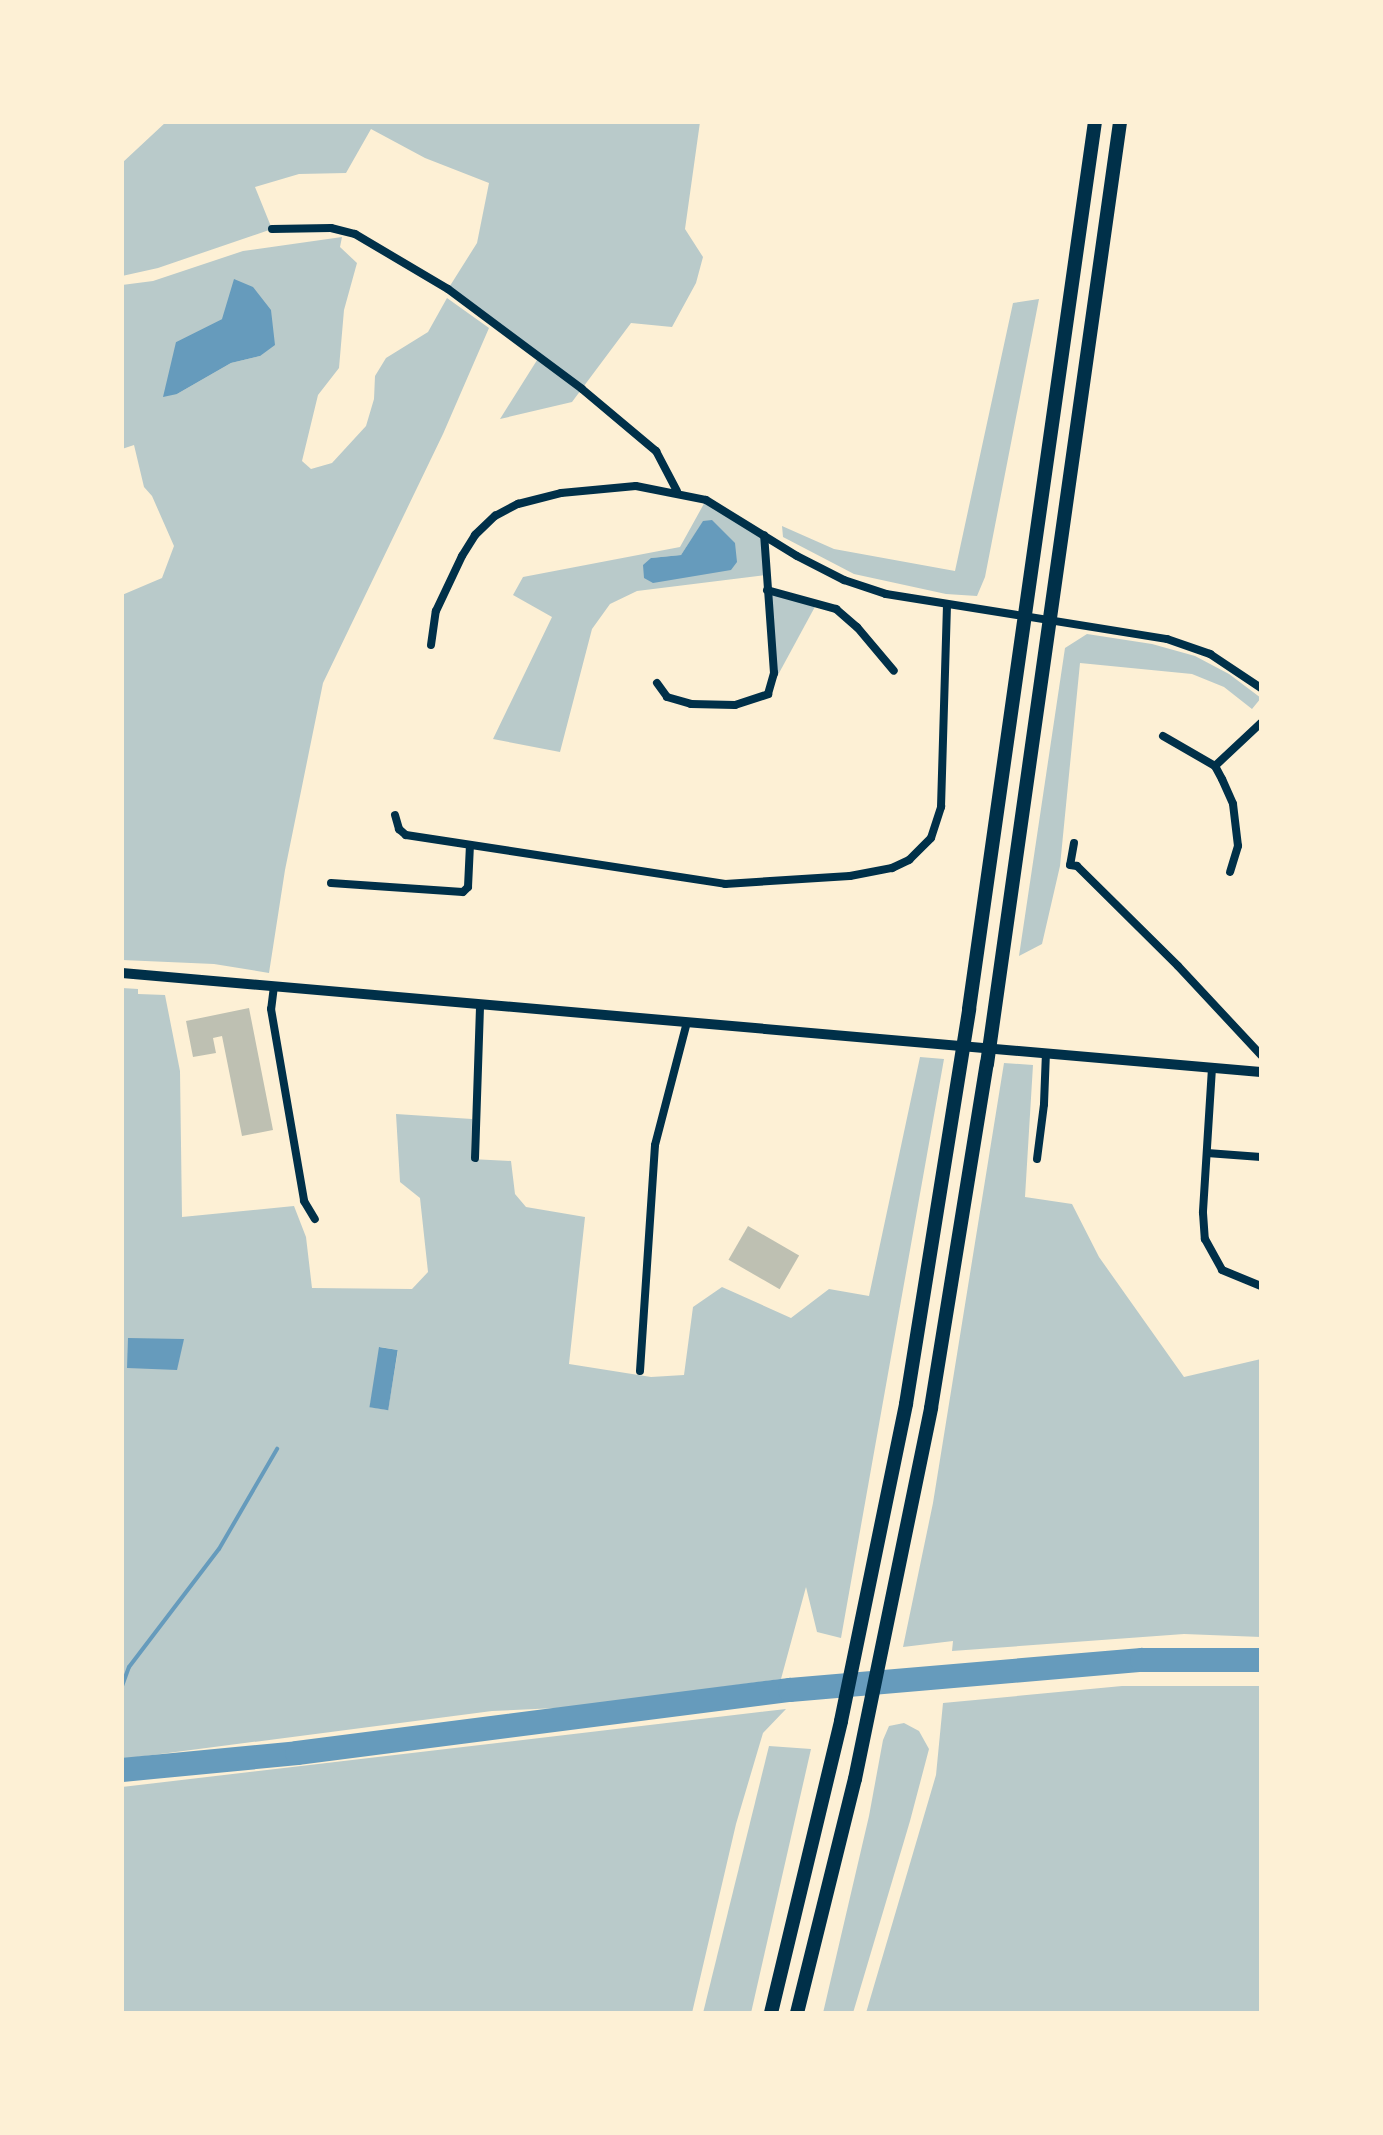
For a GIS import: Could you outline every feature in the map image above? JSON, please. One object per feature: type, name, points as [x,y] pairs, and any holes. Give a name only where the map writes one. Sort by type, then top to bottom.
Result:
[{"type":"highway","points":[[771,2013],[841,1721],[906,1404],[961,1062],[1095,122]]},
{"type":"highway","points":[[797,2013],[883,1646],[931,1408],[992,1030],[1120,122]]},
{"type":"street","points":[[272,229],[331,228],[355,234],[448,289],[582,389],[656,451],[677,491]]},
{"type":"street","points":[[431,645],[436,611],[462,556],[475,535],[495,516],[518,504],[601,488],[636,486],[677,491],[706,500],[844,580],[886,594],[1167,639],[1210,654],[1261,688]]},
{"type":"street","points":[[657,683],[667,697],[691,704],[735,705],[768,694],[774,673],[764,535]]},
{"type":"street","points":[[767,590],[836,609],[857,627],[894,671]]},
{"type":"street","points":[[395,815],[399,829],[406,835],[725,884],[850,876],[892,868],[909,860],[931,838],[941,807],[947,605]]},
{"type":"street","points":[[1215,766],[1261,723]]},
{"type":"street","points":[[1163,736],[1215,766],[1233,804],[1235,818],[1238,846],[1230,872]]},
{"type":"street","points":[[1074,843],[1070,865],[1077,866],[1178,966],[1261,1055]]},
{"type":"street","points":[[331,883],[463,892],[468,887],[470,845]]},
{"type":"street","points":[[122,973],[1261,1072]]},
{"type":"street","points":[[274,986],[271,1009],[304,1201],[315,1219]]},
{"type":"street","points":[[475,1158],[480,1004]]},
{"type":"street","points":[[640,1371],[655,1145],[687,1022]]},
{"type":"street","points":[[1037,1159],[1046,1053]]},
{"type":"street","points":[[1217,1068],[1207,1153],[1203,1213],[1205,1239],[1211,1255],[1222,1270],[1261,1286]]},
{"type":"street","points":[[1207,1153],[1261,1157]]},
{"type":"shaded area","points":[[166,122],[700,122],[685,229],[703,257],[696,283],[672,327],[631,323],[572,402],[500,419],[539,357],[448,289],[477,243],[489,183],[425,158],[371,129],[346,173],[299,174],[255,187],[272,229],[158,268],[122,276],[122,163]]},
{"type":"shaded area","points":[[342,237],[340,247],[357,263],[344,310],[339,368],[318,395],[302,461],[311,469],[332,463],[366,426],[374,399],[375,376],[386,358],[428,332],[447,298],[489,328],[443,434],[323,683],[285,870],[269,973],[214,964],[122,960],[122,595],[162,578],[174,546],[152,496],[144,487],[134,445],[122,449],[122,285],[153,281],[243,251]],"holes":[[[222,319],[260,356],[231,363],[177,394],[176,342]]]},
{"type":"shaded area","points":[[1039,299],[985,577],[977,596],[946,594],[854,574],[783,537],[782,526],[834,549],[955,571],[1013,303]]},
{"type":"shaded area","points":[[706,500],[764,535],[765,575],[637,591],[610,604],[592,629],[560,752],[493,739],[552,617],[513,595],[523,577],[680,547]],"holes":[[[703,522],[731,570],[651,558],[681,555]]]},
{"type":"shaded area","points":[[767,590],[817,603],[772,686]]},
{"type":"shaded area","points":[[1087,634],[1152,644],[1195,656],[1229,674],[1261,698],[1252,709],[1224,687],[1192,674],[1080,663],[1060,866],[1042,944],[1019,956],[1065,648]]},
{"type":"shaded area","points":[[122,988],[138,989],[138,994],[165,995],[180,1071],[182,1217],[294,1206],[306,1237],[312,1288],[412,1289],[428,1272],[420,1198],[400,1182],[396,1114],[472,1119],[471,1159],[511,1161],[515,1194],[526,1207],[585,1217],[569,1364],[651,1377],[684,1375],[693,1307],[722,1287],[791,1318],[829,1289],[869,1296],[920,1057],[944,1059],[841,1638],[817,1632],[806,1587],[781,1679],[578,1707],[492,1711],[122,1759]],"holes":[[[380,1347],[398,1350],[388,1410],[370,1407]]]},
{"type":"shaded area","points":[[1004,1063],[1033,1065],[1025,1197],[1072,1204],[1099,1257],[1184,1377],[1261,1359],[1261,1637],[1184,1634],[952,1651],[953,1641],[903,1647],[933,1503]]},
{"type":"shaded area","points":[[1122,1686],[1261,1686],[1261,2013],[866,2013],[936,1775],[943,1703]]},
{"type":"shaded area","points":[[786,1709],[763,1733],[736,1824],[692,2013],[122,2013],[122,1787]]},
{"type":"shaded area","points":[[904,1723],[919,1731],[929,1749],[910,1821],[853,2013],[823,2013],[869,1816],[883,1740],[889,1726]]},
{"type":"shaded area","points":[[769,1746],[811,1749],[751,2013],[703,2013]]},
{"type":"water","points":[[234,279],[253,287],[271,310],[275,345],[260,356],[231,363],[177,394],[163,397],[176,342],[222,319]]},
{"type":"water","points":[[712,520],[735,543],[737,562],[731,570],[653,583],[644,578],[643,565],[651,558],[681,555],[703,521]]},
{"type":"water","points":[[128,1338],[184,1339],[177,1370],[127,1368]]},
{"type":"water","points":[[379,1347],[398,1350],[388,1410],[369,1407]]},
{"type":"building","points":[[249,1008],[273,1130],[242,1136],[222,1036],[213,1038],[216,1053],[193,1057],[186,1021]]},
{"type":"building","points":[[748,1226],[799,1256],[780,1289],[728,1260]]},
{"type":"waterway","points":[[122,1686],[129,1667],[219,1549],[277,1449]]},
{"type":"waterway","points":[[122,1770],[297,1753],[790,1690],[1142,1660],[1261,1660]]},
{"type":"waterway","points":[[122,1728],[122,1733]]}]
